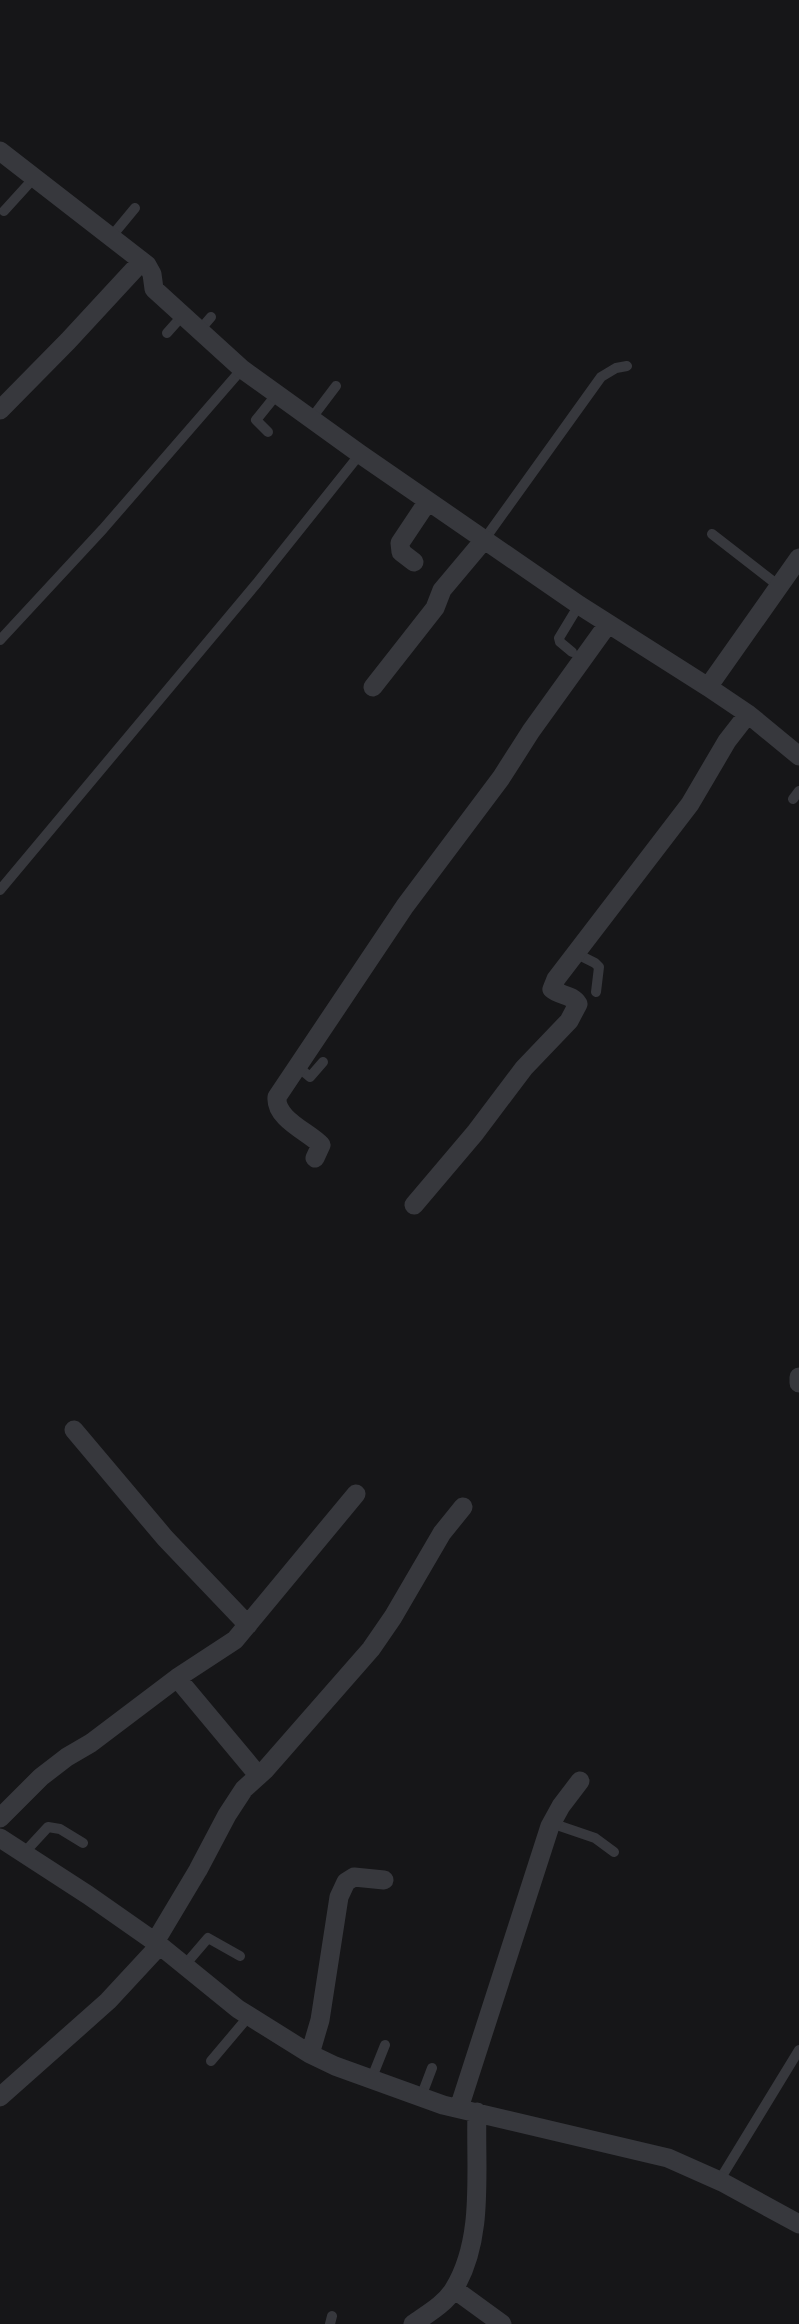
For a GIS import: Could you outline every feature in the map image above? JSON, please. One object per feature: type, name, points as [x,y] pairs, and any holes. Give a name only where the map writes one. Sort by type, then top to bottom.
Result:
[{"type":"street","points":[[0,152],[142,261],[152,274],[154,289],[182,315],[205,324],[242,369],[360,454],[579,605],[748,714],[799,756]]},
{"type":"street","points":[[0,410],[68,341],[142,261]]},
{"type":"street","points":[[414,562],[401,552],[400,543],[428,501]]},
{"type":"street","points":[[373,687],[435,608],[442,590],[484,540]]},
{"type":"street","points":[[708,687],[799,558]]},
{"type":"street","points":[[315,1158],[321,1146],[285,1116],[277,1104],[278,1096],[405,906],[501,778],[531,730],[608,624]]},
{"type":"street","points":[[414,1205],[475,1133],[524,1068],[569,1021],[576,1008],[577,1001],[556,993],[552,987],[575,953],[690,804],[727,741],[748,714]]},
{"type":"street","points":[[799,1377],[799,1383]]},
{"type":"street","points":[[74,1430],[165,1538],[248,1624]]},
{"type":"street","points":[[0,1818],[41,1777],[66,1757],[91,1743],[177,1678],[227,1647],[356,1494]]},
{"type":"street","points":[[0,2097],[108,2001],[157,1944],[227,1815],[244,1790],[371,1649],[393,1617],[438,1540],[463,1508]]},
{"type":"street","points":[[177,1678],[258,1775]]},
{"type":"street","points":[[413,2324],[446,2299],[454,2289],[471,2243],[476,2192],[468,2110],[551,1823],[580,1781]]},
{"type":"street","points":[[0,1838],[157,1944],[249,2016],[310,2054],[371,2080],[421,2097],[668,2158],[720,2181],[799,2224]]},
{"type":"street","points":[[310,2054],[320,2020],[337,1908],[343,1887],[354,1877],[384,1880]]},
{"type":"street","points":[[454,2289],[502,2324]]},
{"type":"lane","points":[[4,212],[34,178]]},
{"type":"lane","points":[[111,237],[135,208]]},
{"type":"lane","points":[[168,333],[182,315]]},
{"type":"lane","points":[[484,540],[601,377],[616,368],[627,366]]},
{"type":"lane","points":[[0,640],[103,529],[242,369]]},
{"type":"lane","points":[[311,419],[336,386]]},
{"type":"lane","points":[[268,432],[256,420],[277,394]]},
{"type":"lane","points":[[0,890],[257,583],[360,454]]},
{"type":"lane","points":[[712,534],[779,586]]},
{"type":"lane","points":[[572,652],[560,642],[559,638],[579,605]]},
{"type":"lane","points":[[575,953],[599,968],[596,992]]},
{"type":"lane","points":[[297,1066],[310,1077],[323,1062]]},
{"type":"lane","points":[[551,1823],[594,1838],[614,1852]]},
{"type":"lane","points":[[24,1853],[48,1826],[60,1829],[83,1843]]},
{"type":"lane","points":[[157,1944],[185,1907],[189,1906]]},
{"type":"lane","points":[[184,1966],[208,1938],[240,1956]]},
{"type":"lane","points":[[211,2061],[249,2016]]},
{"type":"lane","points":[[371,2080],[385,2045]]},
{"type":"lane","points":[[720,2181],[799,2050]]},
{"type":"lane","points":[[421,2097],[432,2068]]}]
